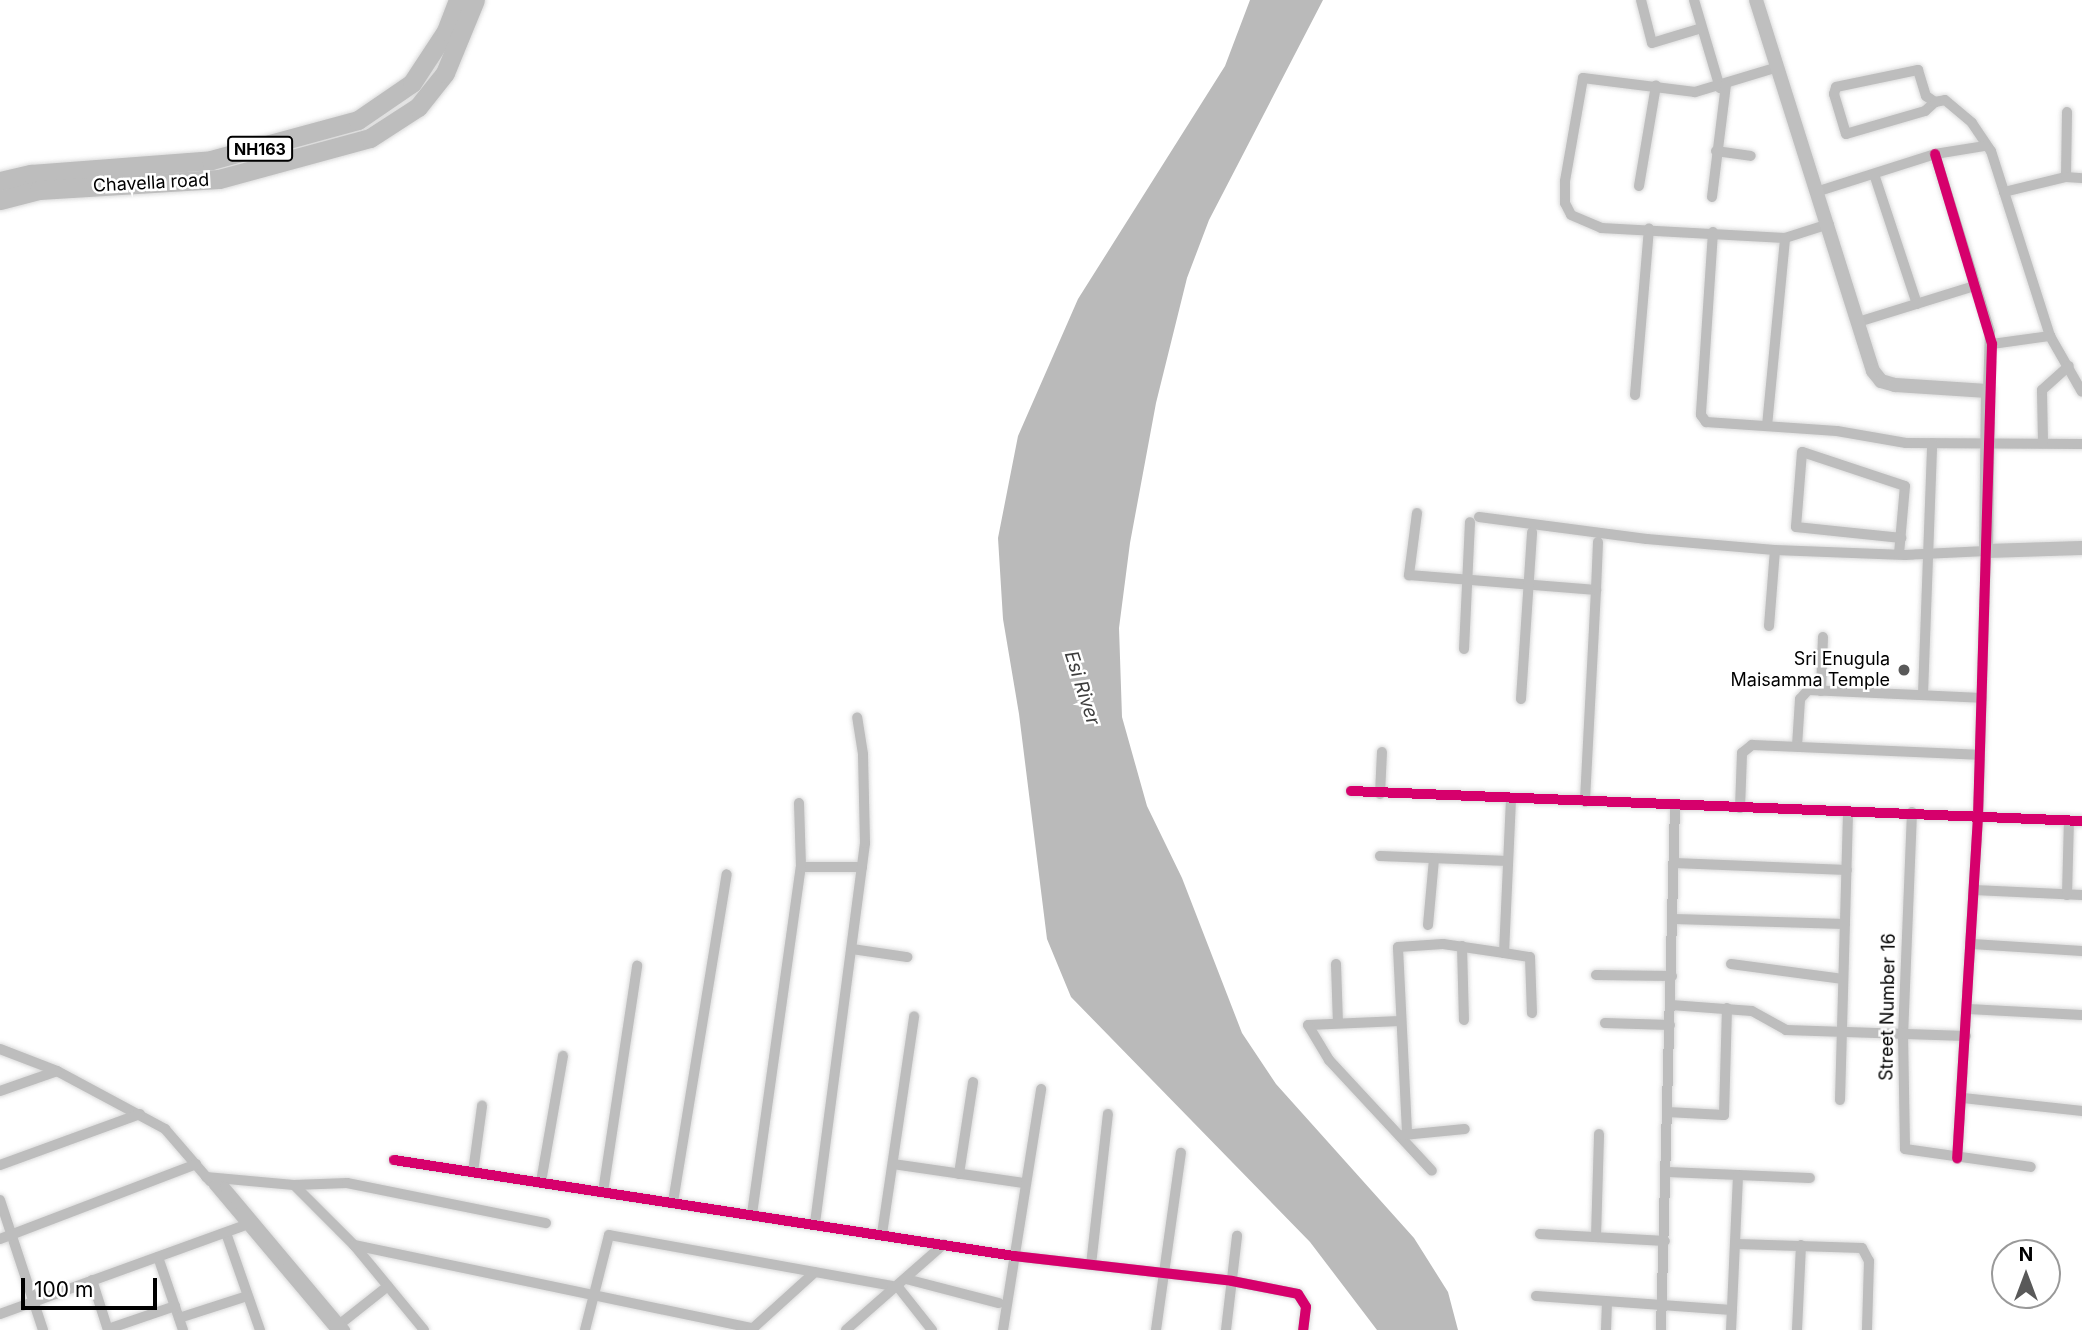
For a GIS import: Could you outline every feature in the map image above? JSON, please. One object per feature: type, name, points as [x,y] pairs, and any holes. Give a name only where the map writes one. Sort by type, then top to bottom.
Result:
[{"type":"highway","name":"Chavella road","points":[[2,192],[31,174],[211,160],[358,120],[412,83],[446,31],[458,0]]},
{"type":"highway","name":"Chavella road","points":[[2,192],[76,187],[158,186],[219,179],[370,138],[418,107],[445,73],[475,0]]},
{"type":"street","points":[[1641,0],[1652,43],[1702,28]]},
{"type":"street","points":[[1694,0],[1723,86],[1712,197]]},
{"type":"street","points":[[1756,0],[1819,191],[1873,371],[1881,381],[1988,391]]},
{"type":"street","points":[[1778,67],[1723,86],[1695,92],[1656,85],[1583,78],[1565,181],[1571,215],[1586,225],[1785,238],[1829,224]]},
{"type":"street","points":[[1935,102],[1926,96],[1918,70],[1912,69],[1836,87],[1834,94],[1846,134],[1925,111],[1935,102],[1945,100],[1957,108],[1985,146],[2004,192],[2050,337],[2082,392]]},
{"type":"street","points":[[1639,186],[1656,85]]},
{"type":"street","points":[[2066,177],[2067,112]]},
{"type":"street","points":[[1819,191],[1935,154],[1985,146]]},
{"type":"street","points":[[1716,151],[1751,156]]},
{"type":"street","points":[[1935,154],[1992,344],[1988,391],[1978,817],[1963,1098],[1957,1158],[2031,1167]]},
{"type":"street","points":[[1874,174],[1917,304]]},
{"type":"street","points":[[2004,192],[2066,177],[2082,178]]},
{"type":"street","points":[[1635,395],[1649,229]]},
{"type":"street","points":[[1713,232],[1701,415],[1714,424],[1767,426],[1932,443],[1988,440],[2082,444]]},
{"type":"street","points":[[1767,426],[1785,238]]},
{"type":"street","points":[[1858,322],[1974,286]]},
{"type":"street","points":[[1992,344],[2050,337]]},
{"type":"street","points":[[2043,443],[2042,390],[2069,366]]},
{"type":"street","points":[[1923,694],[1932,443]]},
{"type":"street","points":[[1899,554],[1901,538],[1905,486],[1802,452],[1796,527],[1901,538]]},
{"type":"street","points":[[1417,513],[1409,575],[1596,590]]},
{"type":"street","points":[[1464,649],[1467,581],[1474,519],[1647,539],[1775,550],[1927,554],[2082,548]]},
{"type":"street","points":[[1521,699],[1532,532]]},
{"type":"street","points":[[1585,802],[1598,542]]},
{"type":"street","points":[[1769,626],[1775,550]]},
{"type":"street","points":[[1821,691],[1823,637]]},
{"type":"street","points":[[1797,746],[1803,693],[1821,691],[1982,698]]},
{"type":"street","points":[[815,1223],[862,867],[863,754],[857,717]]},
{"type":"street","points":[[1740,808],[1744,747],[1797,746],[1979,755]]},
{"type":"street","points":[[1380,794],[1382,752]]},
{"type":"street","points":[[1351,790],[1380,794],[1511,800],[1912,812],[2082,821]]},
{"type":"street","points":[[1504,953],[1511,800]]},
{"type":"street","points":[[752,1214],[801,867],[799,803]]},
{"type":"street","points":[[1661,1330],[1675,805]]},
{"type":"street","points":[[1840,1100],[1848,811]]},
{"type":"street","name":"Street Number 16","points":[[1912,812],[1903,1032],[1905,1149],[1957,1158]]},
{"type":"street","points":[[2067,895],[2069,821]]},
{"type":"street","points":[[1380,856],[1508,861]]},
{"type":"street","points":[[1428,925],[1434,859]]},
{"type":"street","points":[[1674,863],[1847,870]]},
{"type":"street","points":[[801,867],[862,867]]},
{"type":"street","points":[[673,1202],[726,874]]},
{"type":"street","points":[[1974,890],[2082,895]]},
{"type":"street","points":[[1674,919],[1845,924]]},
{"type":"street","points":[[1972,944],[2082,951]]},
{"type":"street","points":[[1462,946],[1464,1020]]},
{"type":"street","points":[[1404,1134],[1398,947],[1462,946],[1530,957],[1532,1013]]},
{"type":"street","points":[[852,949],[907,957]]},
{"type":"street","points":[[1336,964],[1338,1023]]},
{"type":"street","points":[[1731,964],[1843,979]]},
{"type":"street","points":[[603,1192],[637,966]]},
{"type":"street","points":[[1596,975],[1672,976]]},
{"type":"street","points":[[1671,1005],[1752,1011],[1786,1030],[1966,1036]]},
{"type":"street","points":[[1667,1112],[1724,1115],[1727,1008]]},
{"type":"street","points":[[1968,1009],[2082,1015]]},
{"type":"street","points":[[882,1234],[914,1016]]},
{"type":"street","points":[[1400,1021],[1308,1025],[1329,1060],[1404,1134],[1432,1171]]},
{"type":"street","points":[[1605,1023],[1670,1025]]},
{"type":"street","points":[[0,1049],[57,1071],[165,1129],[246,1226],[340,1328]]},
{"type":"street","points":[[541,1182],[563,1056]]},
{"type":"street","points":[[0,1091],[57,1071]]},
{"type":"street","points":[[959,1174],[973,1082]]},
{"type":"street","points":[[1003,1330],[1024,1183],[1041,1089]]},
{"type":"street","points":[[1963,1098],[2082,1111]]},
{"type":"street","points":[[474,1172],[482,1105]]},
{"type":"street","points":[[0,1165],[140,1114]]},
{"type":"street","points":[[1091,1265],[1108,1114]]},
{"type":"street","points":[[1404,1134],[1465,1129]]},
{"type":"street","points":[[1595,1237],[1599,1134]]},
{"type":"street","points":[[1156,1330],[1181,1153]]},
{"type":"street","points":[[394,1160],[815,1223],[1014,1256],[1232,1281],[1298,1294],[1306,1307],[1303,1330]]},
{"type":"street","points":[[0,1239],[196,1164]]},
{"type":"street","points":[[892,1164],[1024,1183]]},
{"type":"street","points":[[1667,1172],[1810,1178]]},
{"type":"street","points":[[1731,1330],[1737,1244],[1738,1175]]},
{"type":"street","points":[[206,1177],[294,1185],[347,1183],[383,1188],[546,1223]]},
{"type":"street","points":[[214,1185],[225,1187],[340,1328]]},
{"type":"street","points":[[294,1185],[354,1245],[424,1330]]},
{"type":"street","points":[[0,1200],[43,1330]]},
{"type":"street","points":[[0,1314],[246,1226]]},
{"type":"street","points":[[226,1233],[260,1330]]},
{"type":"street","points":[[1540,1234],[1665,1241]]},
{"type":"street","points":[[585,1330],[609,1235],[815,1272],[902,1283],[999,1303]]},
{"type":"street","points":[[1226,1330],[1237,1236]]},
{"type":"street","points":[[846,1330],[944,1244]]},
{"type":"street","points":[[1737,1244],[1862,1248],[1868,1252],[1867,1330]]},
{"type":"street","points":[[354,1245],[752,1329],[815,1272]]},
{"type":"street","points":[[1797,1330],[1801,1245]]},
{"type":"street","points":[[158,1257],[183,1330]]},
{"type":"street","points":[[92,1280],[108,1329],[175,1306]]},
{"type":"street","points":[[902,1283],[932,1330]]},
{"type":"street","points":[[340,1328],[388,1286]]},
{"type":"street","points":[[179,1318],[247,1296]]},
{"type":"street","points":[[1536,1296],[1732,1310]]},
{"type":"street","points":[[1606,1330],[1607,1302]]},
{"type":"water","name":"Esi River","points":[[1250,0],[1323,0],[1209,220],[1187,278],[1156,403],[1130,543],[1119,628],[1122,717],[1147,806],[1182,878],[1242,1033],[1276,1084],[1414,1238],[1448,1292],[1458,1330],[1377,1330],[1310,1242],[1071,997],[1047,939],[1019,714],[1003,619],[998,538],[1018,436],[1078,299],[1225,66]]},
{"type":"cycle path","points":[[1935,154],[1992,344],[1978,817],[1957,1158]]},
{"type":"cycle path","points":[[1351,791],[2082,821]]},
{"type":"cycle path","points":[[394,1160],[1014,1256],[1232,1281],[1298,1294],[1306,1307],[1303,1330]]},
{"type":"place","name":"Sri Enugula Maisamma Temple","points":[[1904,670]]}]
